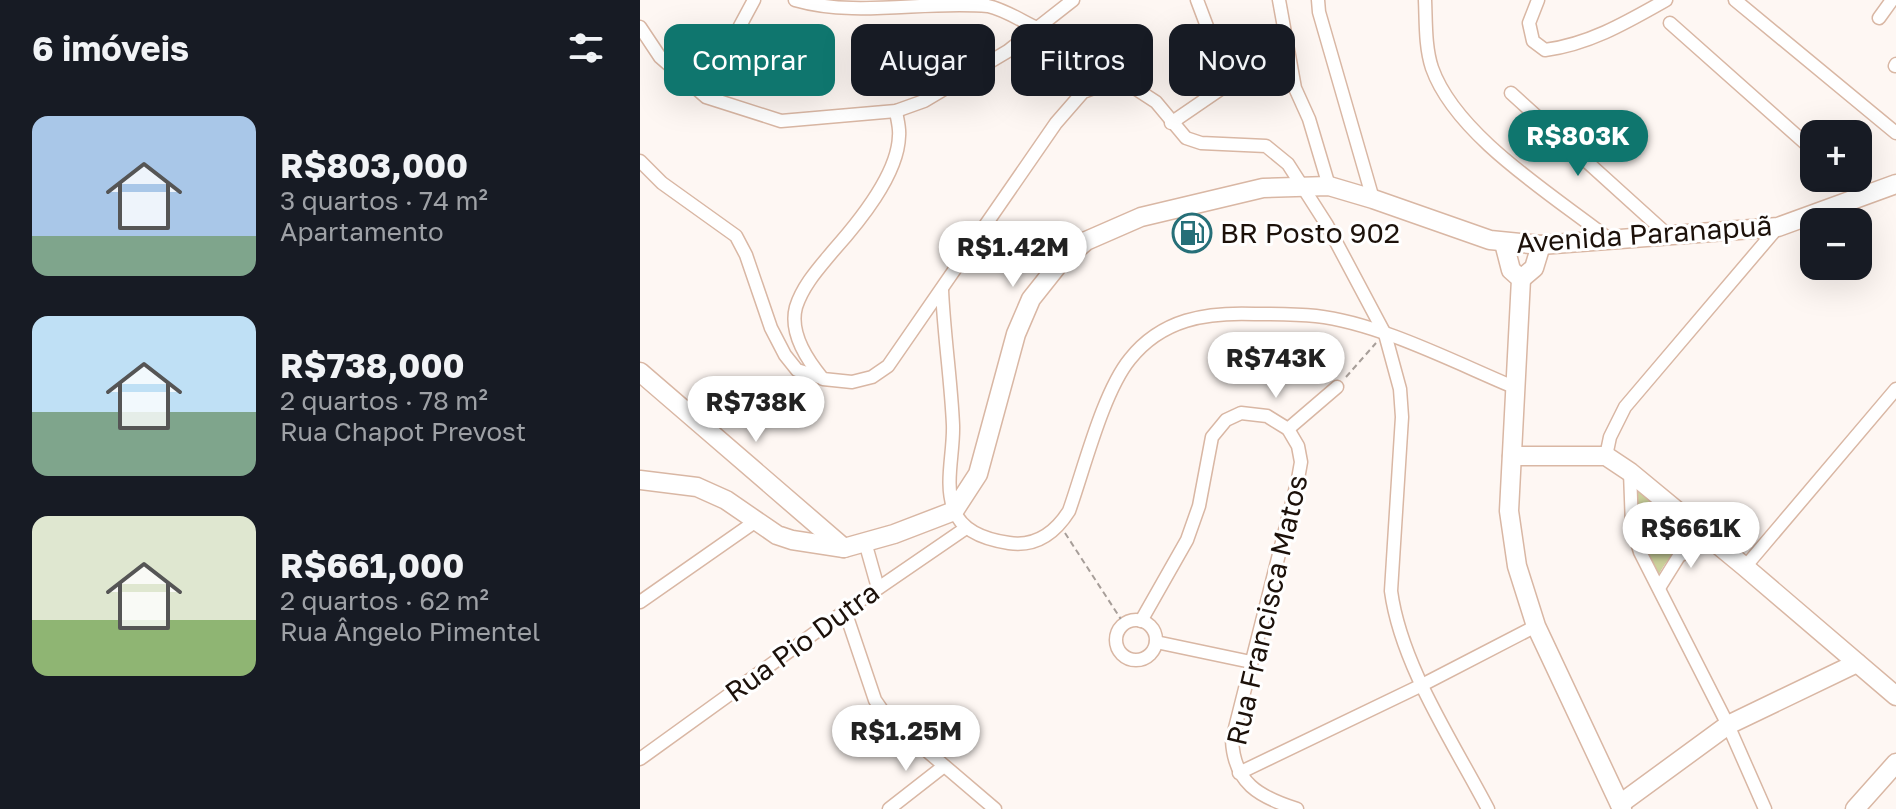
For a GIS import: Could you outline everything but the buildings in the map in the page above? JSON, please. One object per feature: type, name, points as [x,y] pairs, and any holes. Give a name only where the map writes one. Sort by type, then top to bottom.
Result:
[{"type":"street","points":[[741,24],[754,0]]},
{"type":"street","points":[[1045,24],[1073,0]]},
{"type":"street","points":[[1171,123],[1225,86],[1197,0]]},
{"type":"street","points":[[1279,0],[1295,88],[1309,119],[1329,186]]},
{"type":"street","points":[[1318,0],[1373,199]]},
{"type":"street","points":[[1425,0],[1431,65],[1444,95],[1474,130],[1511,163],[1609,239]]},
{"type":"street","points":[[1538,0],[1529,23],[1533,41],[1545,50],[1567,47],[1616,28],[1666,0]]},
{"type":"street","points":[[1735,0],[1896,133]]},
{"type":"street","points":[[1879,18],[1892,0]]},
{"type":"street","points":[[798,1],[842,5],[921,2],[989,6],[1028,24]]},
{"type":"street","points":[[1670,23],[1800,139]]},
{"type":"street","points":[[640,27],[664,61]]},
{"type":"street","points":[[704,96],[781,121],[896,111],[936,94],[1011,49]]},
{"type":"street","points":[[640,161],[662,183],[736,236],[746,255],[771,328],[797,370],[823,379],[852,382],[872,377],[888,366],[1029,159],[1083,92],[1105,84],[1133,87],[1156,102],[1186,138],[1201,143],[1266,146],[1288,164],[1303,186],[1385,334],[1400,389],[1402,417],[1391,591],[1395,617],[1401,639],[1422,685],[1488,809]]},
{"type":"street","points":[[1511,93],[1669,237]]},
{"type":"street","points":[[823,379],[806,358],[796,330],[795,309],[810,278],[864,215],[885,179],[899,136],[896,111]]},
{"type":"street","name":"Avenida Paranapuã","points":[[954,511],[978,474],[1016,334],[1031,299],[1058,265],[1086,241],[1141,217],[1263,188],[1329,186],[1504,243],[1541,245],[1778,227],[1895,187]]},
{"type":"street","points":[[1859,192],[1865,197]]},
{"type":"street","points":[[1606,456],[1610,437],[1625,407],[1778,227]]},
{"type":"street","points":[[1504,243],[1511,270],[1521,279]]},
{"type":"street","points":[[1541,245],[1534,268],[1521,279],[1509,511],[1515,553],[1536,626],[1621,807],[1728,725],[1857,663]]},
{"type":"street","points":[[942,290],[953,428],[949,481],[954,511],[966,528],[993,541],[1019,545],[1044,539],[1060,525],[1069,511],[1112,389],[1128,361],[1145,342],[1169,326],[1192,317],[1226,312],[1317,316],[1385,334],[1516,388]]},
{"type":"street","points":[[640,372],[844,548]]},
{"type":"street","points":[[1141,621],[1187,540],[1199,506],[1212,437],[1226,420],[1241,413],[1267,416],[1288,429],[1337,387]]},
{"type":"street","points":[[1745,567],[1896,389]]},
{"type":"street","name":"Rua Francisca Matos","points":[[1288,429],[1298,446],[1301,462],[1232,740],[1233,758],[1239,773],[1255,791],[1297,809]]},
{"type":"street","points":[[1512,456],[1606,456],[1630,472],[1857,663],[1893,688]]},
{"type":"street","points":[[1630,472],[1632,526],[1640,552],[1728,725],[1765,809]]},
{"type":"street","points":[[640,480],[697,487],[726,500],[777,535],[844,548],[954,511]]},
{"type":"street","points":[[640,602],[756,521]]},
{"type":"street","name":"Rua Pio Dutra","points":[[640,759],[966,528]]},
{"type":"street","points":[[1659,588],[1679,556],[1711,540]]},
{"type":"street","points":[[865,542],[878,588]]},
{"type":"street","points":[[845,611],[875,700],[886,716],[995,809]]},
{"type":"street","points":[[1141,621],[1151,626],[1156,642],[1152,653],[1143,659],[1126,657],[1118,649],[1116,638],[1124,624],[1141,621]]},
{"type":"street","points":[[1239,773],[1536,626]]},
{"type":"street","points":[[1156,642],[1251,662]]},
{"type":"street","points":[[1855,809],[1896,763]]},
{"type":"street","points":[[889,809],[944,766]]},
{"type":"path","points":[[1337,387],[1385,334]]},
{"type":"path","points":[[1060,525],[1124,624]]},
{"type":"green space","points":[[1639,491],[1698,540],[1673,554],[1657,578],[1640,529],[1634,498]]},
{"type":"place","name":"BR Posto 902","points":[[1192,233]]}]
